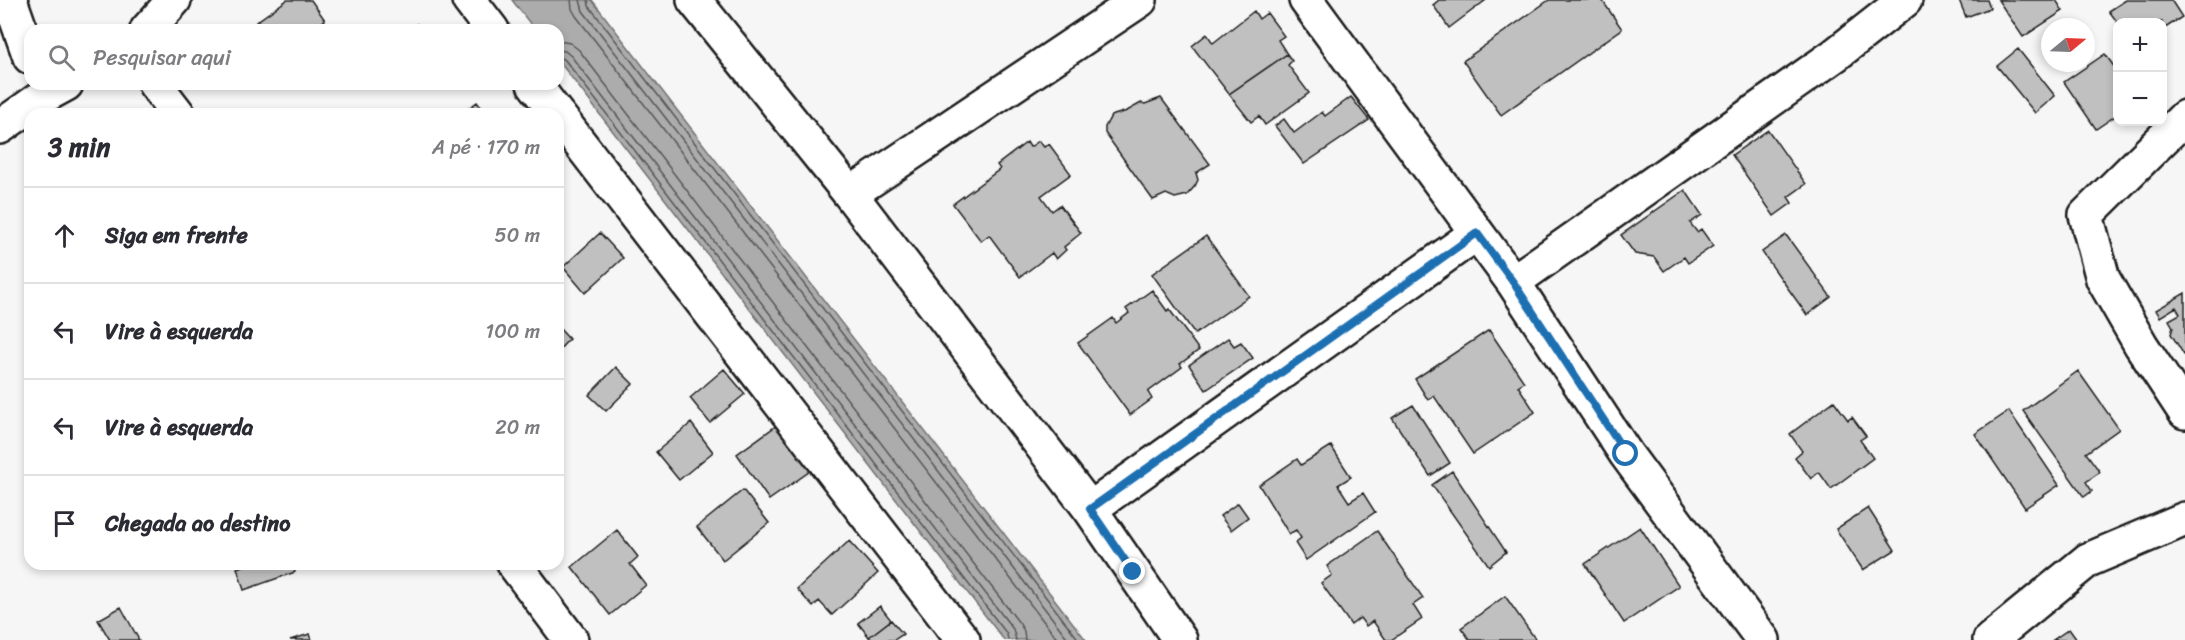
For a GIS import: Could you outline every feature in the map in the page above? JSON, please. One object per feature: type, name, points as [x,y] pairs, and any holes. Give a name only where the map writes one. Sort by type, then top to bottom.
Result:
[{"type":"street","points":[[10,0],[24,40]]},
{"type":"street","points":[[152,24],[174,0]]},
{"type":"street","points":[[469,0],[487,24]]},
{"type":"street","points":[[694,0],[850,194],[1090,509],[1180,640]]},
{"type":"street","points":[[850,194],[1140,0]]},
{"type":"street","points":[[1305,0],[1513,282],[1626,454],[1763,640]]},
{"type":"street","points":[[1513,282],[1835,55],[1905,0]]},
{"type":"street","points":[[24,108],[47,90]]},
{"type":"street","points":[[160,90],[173,108]]},
{"type":"street","points":[[538,90],[552,108]]},
{"type":"street","points":[[0,127],[24,108]]},
{"type":"street","points":[[2185,117],[2086,215],[2103,279],[2141,345],[2185,412]]},
{"type":"street","points":[[564,124],[963,640]]},
{"type":"street","points":[[1090,509],[1477,233]]},
{"type":"street","points":[[1990,640],[2088,560],[2185,519]]},
{"type":"street","points":[[518,570],[571,640]]},
{"type":"water","points":[[512,0],[592,0],[1086,640],[1004,640],[564,68],[564,24],[530,24]]},
{"type":"building","points":[[287,0],[311,0],[325,20],[320,24],[258,24],[256,22]]},
{"type":"building","points":[[1439,0],[1486,0],[1449,28],[1433,5]]},
{"type":"building","points":[[1549,0],[1602,0],[1622,29],[1501,115],[1463,61]]},
{"type":"building","points":[[1959,0],[1987,0],[1990,8],[1966,17]]},
{"type":"building","points":[[1998,0],[2056,0],[2063,11],[2052,18],[2041,18],[2041,25],[2023,37]]},
{"type":"building","points":[[2126,0],[2171,0],[2182,17],[2167,27],[2167,18],[2114,18],[2109,11]]},
{"type":"building","points":[[1254,11],[1259,19],[1267,13],[1284,36],[1278,40],[1287,54],[1229,94],[1192,46],[1207,34],[1213,43]]},
{"type":"building","points":[[2018,49],[2055,96],[2035,113],[1997,66]]},
{"type":"building","points":[[1287,54],[1292,61],[1288,65],[1309,93],[1265,125],[1259,116],[1251,122],[1229,94]]},
{"type":"building","points":[[2105,54],[2113,65],[2113,117],[2096,129],[2064,82],[2079,72],[2095,72],[2095,61]]},
{"type":"building","points":[[1351,97],[1369,120],[1304,164],[1275,126],[1284,119],[1294,133],[1322,112],[1325,116]]},
{"type":"building","points":[[1161,98],[1210,164],[1196,173],[1198,180],[1187,195],[1175,198],[1166,194],[1153,200],[1105,133],[1105,127],[1111,116],[1141,103],[1145,104]]},
{"type":"building","points":[[477,102],[482,108],[469,108]]},
{"type":"building","points":[[1768,130],[1806,184],[1788,197],[1792,203],[1774,216],[1732,155]]},
{"type":"building","points":[[1039,141],[1044,147],[1049,144],[1071,174],[1041,196],[1052,211],[1060,205],[1081,233],[1064,247],[1066,250],[1056,259],[1052,253],[1020,277],[989,235],[981,241],[953,204],[1000,169],[997,165],[1027,142],[1030,147]]},
{"type":"building","points":[[1685,190],[1702,215],[1690,223],[1697,232],[1701,229],[1713,246],[1688,263],[1684,257],[1664,271],[1654,257],[1635,254],[1621,235]]},
{"type":"building","points":[[600,233],[623,258],[585,293],[564,266]]},
{"type":"building","points":[[1786,235],[1831,297],[1807,315],[1762,252]]},
{"type":"building","points":[[1206,236],[1249,296],[1195,334],[1152,274]]},
{"type":"building","points":[[1152,290],[1199,350],[1180,364],[1182,367],[1148,392],[1152,399],[1130,415],[1078,343],[1113,318],[1116,323],[1129,313],[1126,309]]},
{"type":"building","points":[[2185,293],[2184,355],[2171,334],[2173,327],[2169,320],[2180,314],[2176,307],[2160,317],[2156,310]]},
{"type":"building","points":[[1489,330],[1524,382],[1518,386],[1535,412],[1473,454],[1434,396],[1428,400],[1415,379]]},
{"type":"building","points":[[564,334],[569,339],[564,344]]},
{"type":"building","points":[[1228,338],[1234,346],[1241,342],[1253,358],[1206,390],[1189,365]]},
{"type":"building","points":[[616,367],[633,384],[606,411],[589,395]]},
{"type":"building","points":[[724,369],[745,394],[710,423],[690,398]]},
{"type":"building","points":[[2078,371],[2119,429],[2086,453],[2100,472],[2086,482],[2092,491],[2084,497],[2023,411]]},
{"type":"building","points":[[1834,401],[1848,420],[1852,417],[1866,436],[1860,440],[1873,458],[1831,489],[1819,472],[1811,479],[1795,457],[1802,451],[1790,434]]},
{"type":"building","points":[[1413,405],[1450,463],[1430,476],[1392,418]]},
{"type":"building","points":[[2009,411],[2059,485],[2025,508],[1975,434]]},
{"type":"building","points":[[691,423],[713,452],[679,480],[656,452]]},
{"type":"building","points":[[780,423],[813,469],[769,500],[737,454]]},
{"type":"building","points":[[1331,446],[1351,477],[1338,485],[1349,502],[1363,493],[1375,512],[1306,560],[1295,543],[1301,538],[1296,530],[1289,534],[1259,485],[1297,459],[1301,465]]},
{"type":"building","points":[[1452,471],[1506,552],[1489,566],[1432,485]]},
{"type":"building","points":[[743,490],[769,523],[723,560],[697,527]]},
{"type":"building","points":[[1238,503],[1248,517],[1231,530],[1220,516]]},
{"type":"building","points":[[1868,508],[1895,550],[1863,570],[1836,529]]},
{"type":"building","points":[[1640,527],[1679,586],[1624,623],[1585,564]]},
{"type":"building","points":[[617,530],[638,557],[630,564],[646,585],[610,615],[572,567]]},
{"type":"building","points":[[1377,531],[1423,598],[1413,605],[1422,619],[1391,640],[1386,640],[1373,621],[1366,626],[1360,618],[1351,625],[1321,583],[1332,575],[1327,566]]},
{"type":"building","points":[[849,541],[878,573],[832,615],[819,601],[813,607],[797,589]]},
{"type":"building","points":[[238,570],[294,570],[295,572],[244,590]]},
{"type":"building","points":[[1505,596],[1536,640],[1470,640],[1461,628]]},
{"type":"building","points":[[880,606],[891,620],[869,637],[858,623]]},
{"type":"building","points":[[121,607],[139,640],[110,640],[98,620]]},
{"type":"building","points":[[891,620],[903,634],[894,640],[872,640],[869,637]]},
{"type":"building","points":[[2069,629],[2077,640],[2053,640]]},
{"type":"building","points":[[310,634],[312,640],[290,640]]},
{"type":"route","points":[[1133,572],[1090,509],[1477,233],[1513,282],[1626,454]]}]
